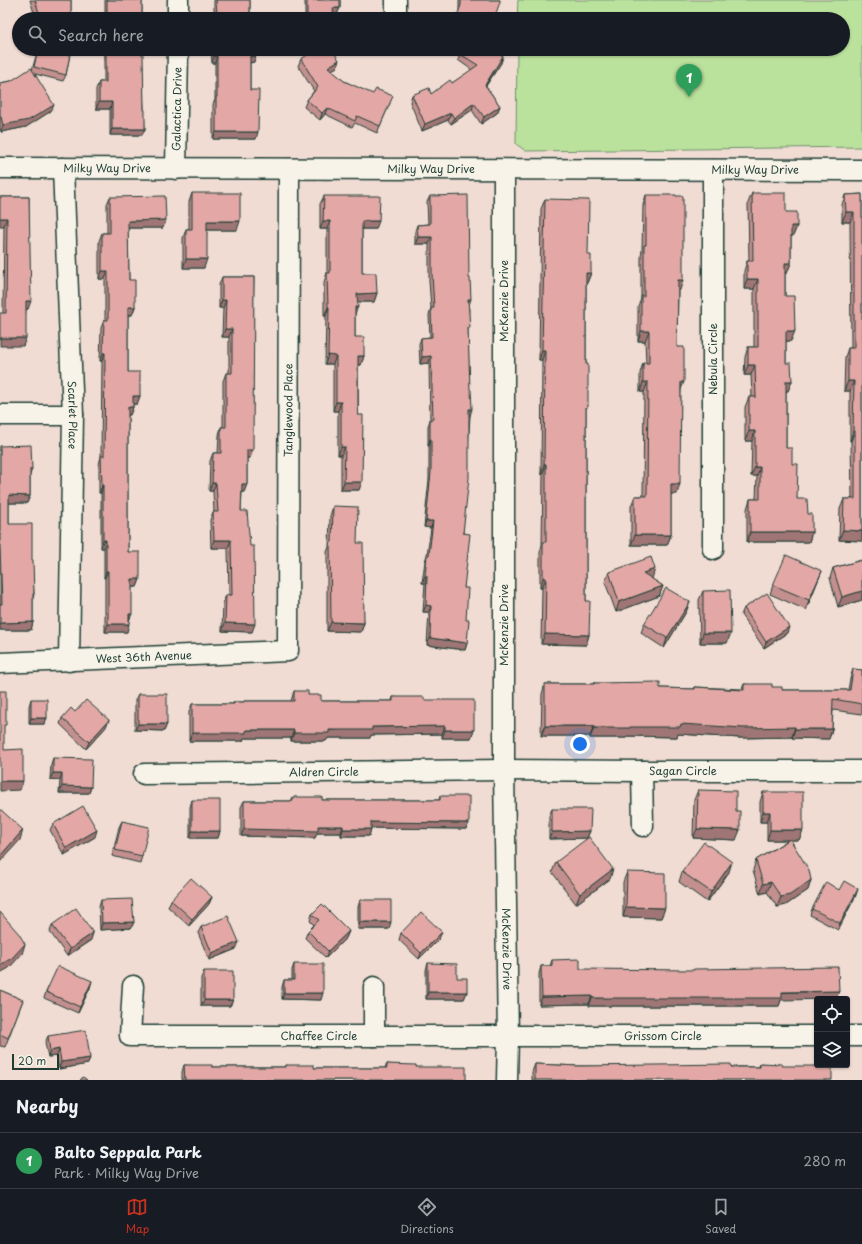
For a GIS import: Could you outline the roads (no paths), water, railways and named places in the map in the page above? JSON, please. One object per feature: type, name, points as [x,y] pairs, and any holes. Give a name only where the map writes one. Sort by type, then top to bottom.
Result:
[{"type":"street","points":[[178,0],[178,12]]},
{"type":"street","points":[[396,0],[396,12]]},
{"type":"street","name":"Galactica Drive","points":[[176,169],[178,56]]},
{"type":"street","name":"Milky Way Drive","points":[[0,168],[862,170]]},
{"type":"street","name":"Scarlet Place","points":[[63,168],[73,415],[69,661]]},
{"type":"street","name":"Tanglewood Place","points":[[288,651],[289,169]]},
{"type":"street","name":"McKenzie Drive","points":[[504,170],[504,770],[508,1037],[507,1080]]},
{"type":"street","name":"Nebula Circle","points":[[714,170],[714,549]]},
{"type":"street","points":[[0,415],[73,415]]},
{"type":"street","name":"West 36th Avenue","points":[[0,663],[288,651]]},
{"type":"street","name":"Sagan Circle","points":[[504,770],[642,772],[862,771]]},
{"type":"street","name":"Aldren Circle","points":[[144,774],[504,770]]},
{"type":"street","points":[[642,772],[643,826]]},
{"type":"street","name":"Chaffee Circle","points":[[133,986],[130,1036],[508,1037]]},
{"type":"street","points":[[374,987],[374,1036]]},
{"type":"street","name":"Grissom Circle","points":[[508,1037],[814,1036]]},
{"type":"street","points":[[850,1036],[862,1036]]},
{"type":"place","name":"Balto Seppala Park","points":[[689,97]]}]
